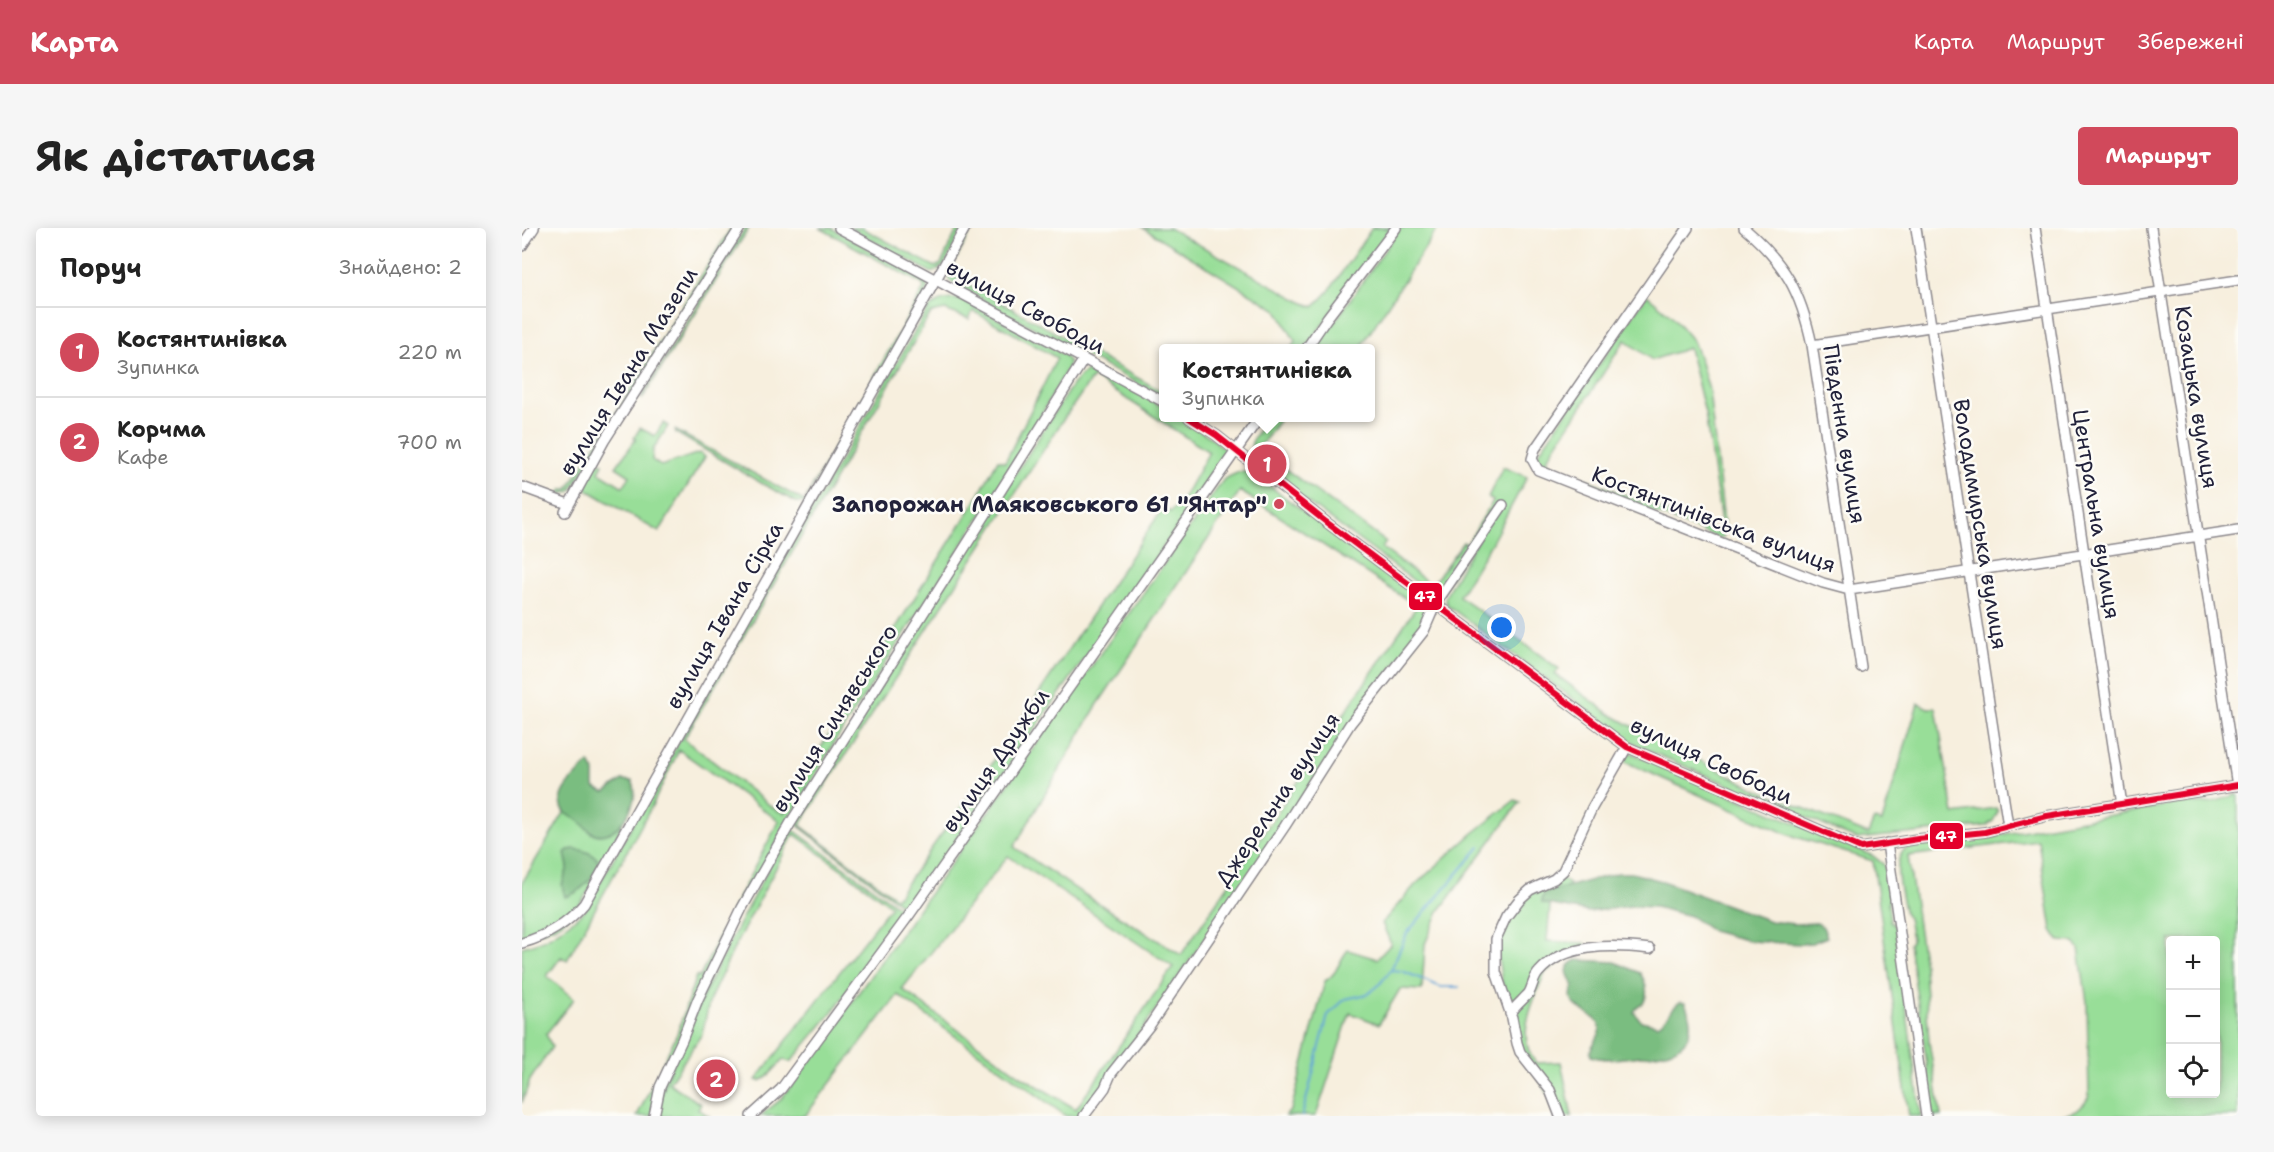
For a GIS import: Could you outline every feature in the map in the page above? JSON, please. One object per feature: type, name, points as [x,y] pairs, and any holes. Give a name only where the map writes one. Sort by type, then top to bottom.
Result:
[{"type":"street","points":[[522,246],[534,228]]},
{"type":"street","name":"вулиця Івана Мазепи","points":[[522,487],[567,508],[604,441],[740,228]]},
{"type":"street","name":"вулиця Свободи","points":[[839,228],[1159,399]]},
{"type":"street","name":"вулиця Івана Сірка","points":[[522,943],[548,934],[564,924],[584,904],[965,228]]},
{"type":"street","points":[[1309,344],[1396,228]]},
{"type":"street","name":"Костянтинівська вулиця","points":[[1688,228],[1535,449],[1532,456],[1533,463],[1538,470],[1823,583],[1849,590],[2238,530]]},
{"type":"street","name":"Південна вулиця","points":[[1744,228],[1771,255],[1795,287],[1804,311],[1812,345],[1862,667]]},
{"type":"street","name":"Володимирська вулиця","points":[[1916,228],[2008,826]]},
{"type":"street","name":"Центральна вулиця","points":[[2035,228],[2122,805]]},
{"type":"street","name":"Козацька вулиця","points":[[2151,228],[2238,785]]},
{"type":"street","points":[[1812,345],[2238,280]]},
{"type":"street","name":"вулиця Синявського","points":[[654,1116],[660,1087],[698,999],[742,908],[790,824],[1084,359]]},
{"type":"street","name":"вулиця Свободи","points":[[1196,422],[1627,747],[1861,848],[1975,833],[2047,816],[2238,785]]},
{"type":"street","name":"вулиця Дружби","points":[[751,1116],[781,1089],[910,914],[1256,422]]},
{"type":"street","name":"Джерельна вулиця","points":[[1084,1116],[1105,1088],[1112,1074],[1150,1025],[1285,826],[1350,724],[1424,631],[1436,603],[1503,505]]},
{"type":"street","points":[[1560,1116],[1550,1090],[1520,1052],[1495,964],[1495,946],[1498,932],[1519,900],[1530,890],[1554,879],[1563,871],[1592,808],[1627,747]]},
{"type":"street","points":[[1887,843],[1926,1116]]},
{"type":"street","points":[[1510,1014],[1528,994],[1540,970],[1559,957],[1591,948],[1650,949]]},
{"type":"green space","points":[[731,228],[736,228],[571,491],[558,495],[562,490],[568,489]]},
{"type":"green space","points":[[745,228],[749,228],[642,399],[641,397]]},
{"type":"green space","points":[[820,228],[831,228],[924,280],[928,290],[804,503],[796,502],[763,484],[676,433],[675,430],[804,501],[924,288],[922,284]]},
{"type":"green space","points":[[850,228],[862,228],[935,267],[941,264],[958,228],[963,228],[944,266],[932,273]]},
{"type":"green space","points":[[973,228],[951,269],[951,275],[1159,390],[1159,395],[949,280],[948,272]]},
{"type":"green space","points":[[1143,228],[1169,228],[1314,307],[1329,291],[1372,228],[1391,228],[1309,344],[1293,344],[1295,341],[1277,310]]},
{"type":"green space","points":[[1400,228],[1438,228],[1363,344],[1319,344]]},
{"type":"green space","points":[[1647,295],[1672,316],[1693,341],[1700,359],[1709,390],[1725,531],[1723,537],[1719,538],[1551,472],[1543,467],[1537,458]],"holes":[[[1625,340],[1652,360],[1689,348],[1705,413],[1722,529],[1719,533],[1549,464],[1547,459]]]},
{"type":"green space","points":[[950,299],[965,301],[1066,356],[1068,367],[1009,472],[834,743],[739,907],[651,1116],[637,1116],[677,1034],[696,976],[700,977],[726,921],[779,821],[679,750],[652,806],[567,960],[561,957],[547,976],[574,999],[546,1034],[552,1047],[530,1080],[522,1103],[522,947],[548,938],[584,911],[712,683],[923,317],[936,303]],"holes":[[[945,310],[969,319],[973,311],[1057,358],[1005,462],[998,460],[976,500],[811,763],[784,813],[776,810],[684,739],[929,316]]]},
{"type":"green space","points":[[1089,370],[1097,370],[1159,405],[1159,420],[1093,377],[800,825],[896,898],[993,762],[1163,508],[1170,512],[1180,504],[1209,452],[1163,422],[1187,422],[1224,449],[1224,461],[910,906],[903,906],[796,824],[804,807],[1072,385]]},
{"type":"green space","points":[[1265,422],[1278,422],[1262,444],[1267,450],[1266,455],[1386,542],[1382,548],[1432,585],[1463,542],[1467,544],[1493,501],[1488,497],[1503,467],[1527,477],[1491,544],[1459,596],[1559,669],[1555,674],[1610,714],[1628,724],[1756,789],[1868,834],[1874,820],[1882,822],[1918,703],[1928,708],[1936,708],[1954,814],[1996,808],[1998,811],[1993,821],[1986,826],[1856,839],[1640,747],[1447,605],[1445,598],[1450,587],[1498,504],[1440,594],[1432,594],[1256,464],[1252,444]]},
{"type":"green space","points":[[663,423],[668,426],[653,450],[652,460],[661,466],[699,453],[705,457],[659,532],[586,489],[589,474],[597,462],[603,464],[599,472],[623,487],[630,476],[616,467],[636,439],[634,438],[640,428],[655,436]]},
{"type":"green space","points":[[1239,472],[1257,477],[1431,605],[1432,612],[1102,1088],[1080,1116],[1066,1116],[898,995],[805,1116],[760,1116],[780,1100],[796,1080],[1224,479]],"holes":[[[1240,491],[1417,606],[1181,955],[1014,847],[1096,707]],[[1008,856],[1173,967],[1076,1109],[1021,1076],[902,989]]]},
{"type":"green space","points":[[1629,752],[1873,856],[1884,865],[1891,896],[1888,903],[1890,921],[1895,926],[1921,1116],[1909,1116],[1873,861],[1787,834],[1628,763],[1623,760]]},
{"type":"green space","points":[[589,763],[594,770],[594,787],[606,792],[622,780],[632,781],[635,789],[631,807],[620,825],[604,834],[591,832],[566,813],[562,806],[561,800],[567,786]]},
{"type":"green space","points":[[2238,794],[2238,1116],[2058,1116],[2076,1110],[2089,1096],[2087,1002],[2079,948],[2073,942],[2059,941],[2052,930],[2038,840],[1908,856],[1924,966],[1929,1042],[1941,1116],[1932,1116],[1927,1064],[1909,944],[1912,939],[1899,887],[1898,865],[1904,850],[1912,846],[1976,839],[2185,802],[2206,803]]},
{"type":"green space","points":[[1515,800],[1520,802],[1439,911],[1425,944],[1422,990],[1400,989],[1379,1024],[1350,1013],[1316,1116],[1285,1116],[1291,1110],[1325,981],[1332,975],[1348,950],[1377,959],[1391,944],[1382,923],[1416,884],[1472,834]]},
{"type":"green space","points":[[565,811],[579,820],[591,833],[599,835],[610,833],[626,815],[598,874],[580,903],[561,923],[522,940],[522,883]]},
{"type":"green space","points":[[791,828],[905,912],[830,1015],[791,1062],[783,1060],[766,1078],[756,1080],[891,906],[794,834],[738,940],[710,999],[702,1034],[669,1083],[701,1104],[698,1109],[709,1116],[659,1116],[661,1097],[667,1078],[707,987]]},
{"type":"green space","points":[[575,849],[593,855],[599,863],[586,884],[565,897],[562,885],[568,867],[565,853]]},
{"type":"green space","points":[[1618,873],[1632,873],[1662,881],[1770,921],[1794,924],[1817,923],[1823,927],[1827,937],[1812,943],[1800,944],[1750,941],[1712,931],[1690,916],[1655,907],[1631,906],[1589,912],[1542,903],[1542,897],[1548,892]]},
{"type":"green space","points":[[1562,878],[1569,884],[1567,888],[1548,892],[1543,897],[1550,906],[1547,941],[1585,943],[1589,951],[1573,955],[1545,972],[1528,1018],[1526,1030],[1530,1053],[1536,1063],[1561,1062],[1572,1116],[1561,1116],[1521,1048],[1502,982],[1497,950],[1507,922],[1530,894]]},
{"type":"green space","points":[[1577,960],[1615,962],[1640,973],[1645,983],[1646,994],[1644,1002],[1634,1012],[1641,1021],[1658,1025],[1677,1004],[1685,1003],[1690,1021],[1686,1040],[1672,1050],[1653,1055],[1612,1059],[1591,1056],[1591,1049],[1600,1030],[1599,1024],[1572,1001],[1571,994],[1574,986],[1567,969]]},
{"type":"waterway","points":[[1302,1116],[1328,1015],[1345,999],[1368,994],[1378,986],[1391,970],[1407,933],[1480,847]]},
{"type":"waterway","points":[[1391,970],[1402,971],[1441,987],[1459,987]]},
{"type":"transit line","name":"47","points":[[1195,422],[1216,435],[1326,522],[1627,747],[1861,848],[1985,832],[2047,816],[2238,785]]},
{"type":"place","name":"Костянтинівка","points":[[1267,464]]},
{"type":"place","name":"Запорожан Маяковського 61 \"Янтар\"","points":[[1279,504]]},
{"type":"place","name":"Корчма","points":[[716,1079]]}]
